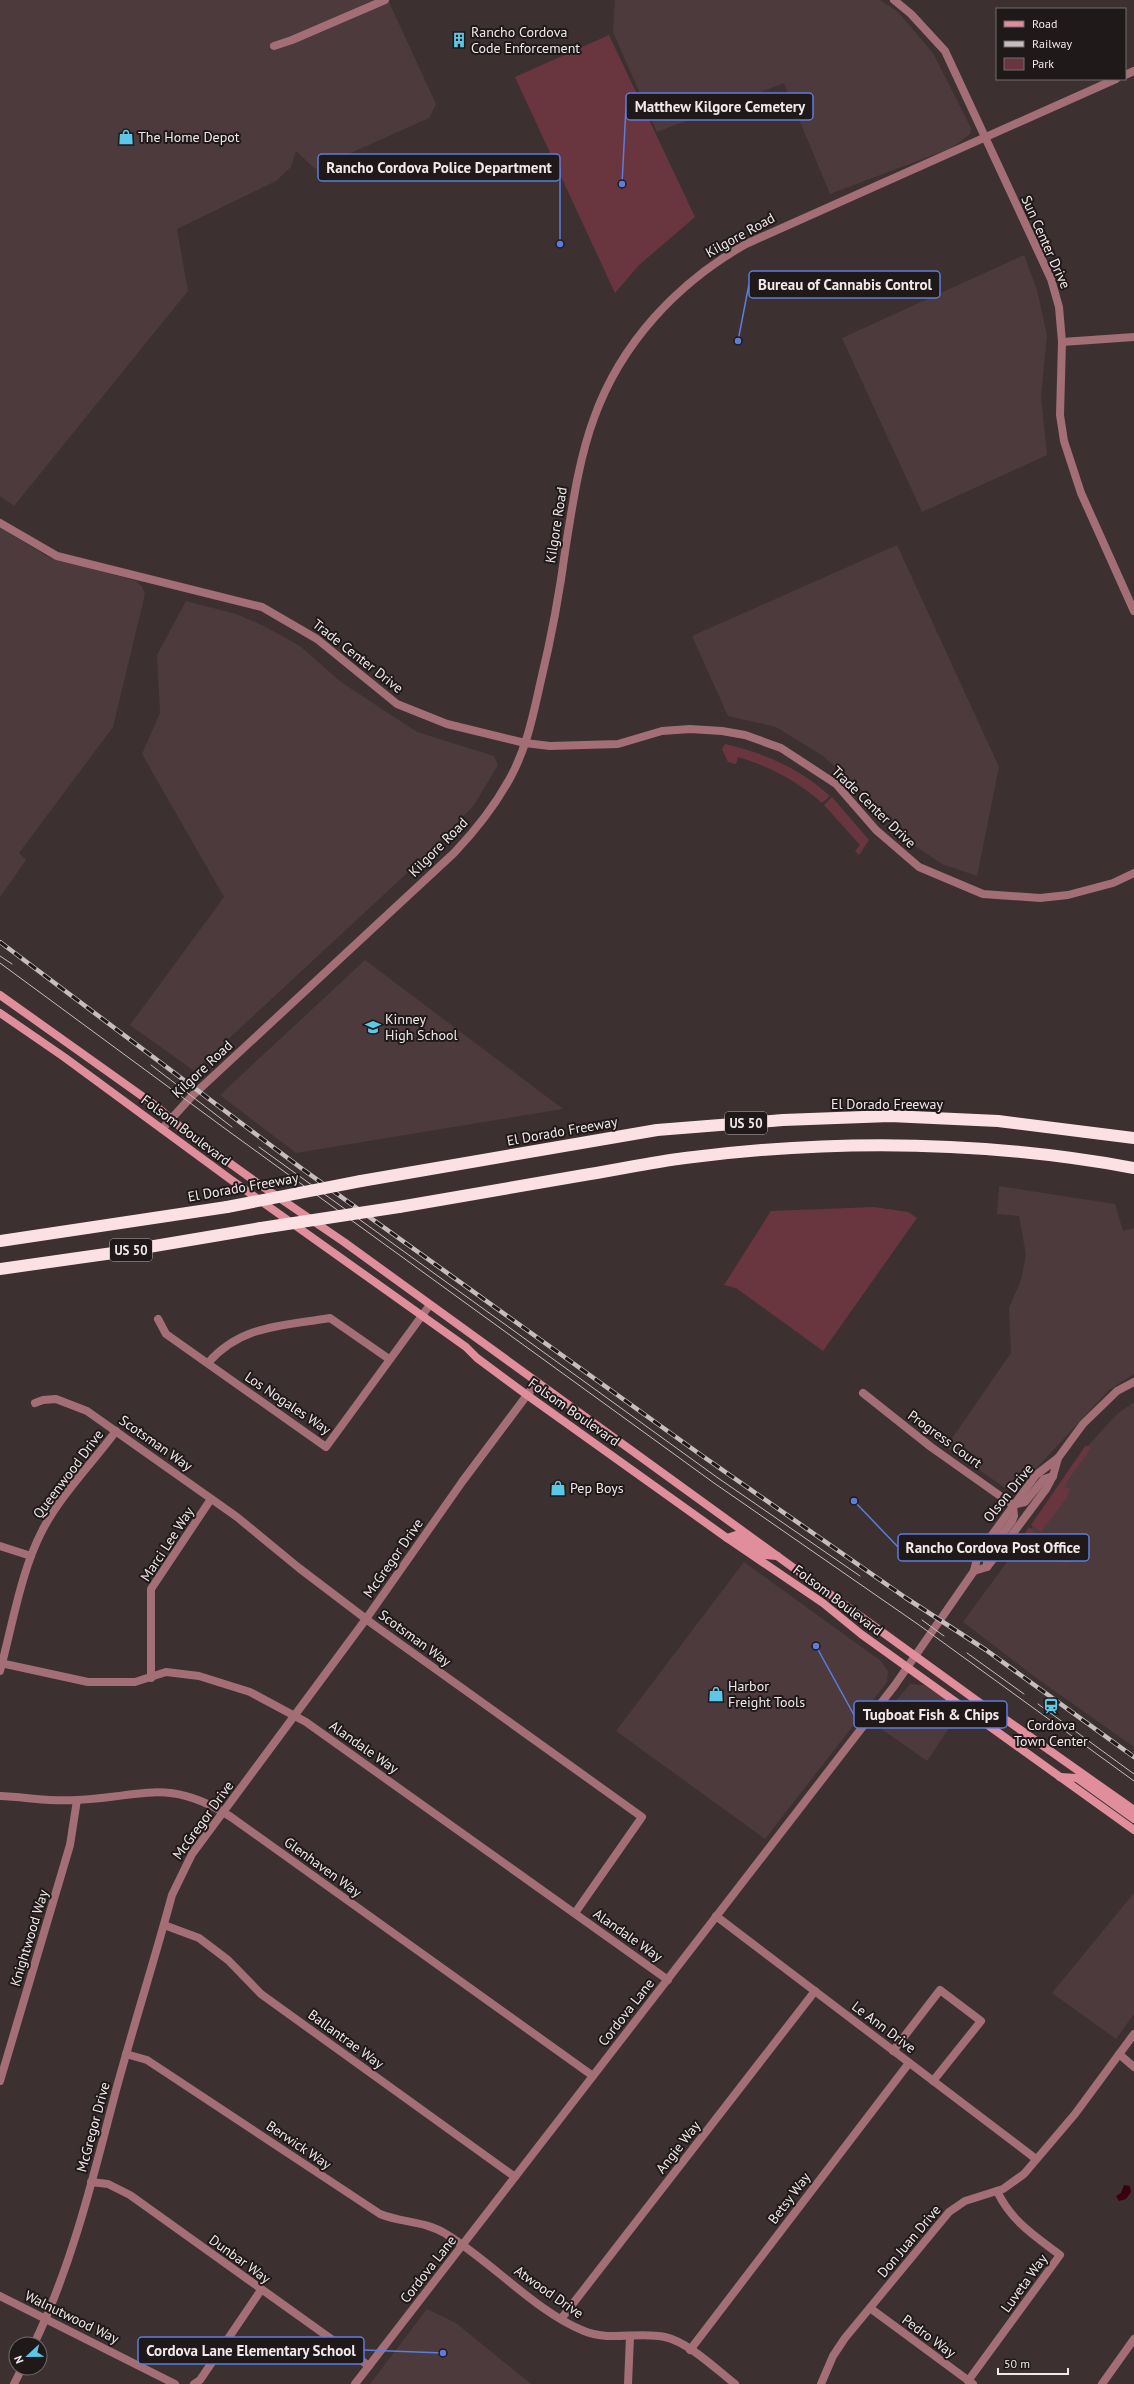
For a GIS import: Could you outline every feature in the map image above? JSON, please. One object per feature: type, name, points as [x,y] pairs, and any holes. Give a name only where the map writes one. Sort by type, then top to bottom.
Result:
[{"type":"highway","name":"El Dorado Freeway","points":[[0,1241],[226,1207],[361,1181],[657,1130],[783,1120],[890,1116],[998,1121],[1134,1138]]},
{"type":"highway","name":"US 50","points":[[0,1269],[120,1252],[261,1228],[399,1207],[684,1158],[788,1148],[892,1145],[995,1150],[1098,1162],[1134,1168]]},
{"type":"main road","name":"Folsom Boulevard","points":[[0,995],[256,1182],[344,1242],[429,1306],[477,1338],[536,1383],[987,1708],[1006,1718],[1134,1810]]},
{"type":"main road","name":"Folsom Boulevard","points":[[0,1013],[71,1061],[422,1315],[527,1395],[727,1538],[823,1603],[849,1625],[1134,1830]]},
{"type":"main road","points":[[727,1538],[736,1535],[765,1555],[778,1556]]},
{"type":"main road","points":[[1059,1777],[1077,1778],[1134,1819]]},
{"type":"street","points":[[274,46],[292,40],[385,0]]},
{"type":"street","name":"Sun Center Drive","points":[[894,0],[917,20],[945,51],[1051,279],[1059,307],[1062,342],[1060,415],[1070,465],[1134,611]]},
{"type":"street","name":"Kilgore Road","points":[[162,1128],[170,1118],[468,839],[509,780],[534,720],[547,657],[580,466],[594,418],[628,348],[647,324],[685,286],[726,256],[802,218],[986,138],[1114,80]]},
{"type":"street","points":[[1062,342],[1134,337]]},
{"type":"street","name":"Trade Center Drive","points":[[0,523],[57,556],[262,607],[317,639],[397,704],[447,724],[525,743],[567,747],[618,744],[662,731],[690,729],[722,730],[746,735],[781,748],[836,784],[876,830],[918,867],[965,888],[983,894],[1040,898],[1090,890],[1134,873]]},
{"type":"street","name":"Los Nogales Way","points":[[158,1319],[166,1334],[326,1447],[429,1306]]},
{"type":"street","points":[[208,1363],[218,1351],[240,1336],[253,1331],[330,1318],[389,1360]]},
{"type":"street","name":"Olson Drive","points":[[915,1655],[974,1571],[978,1554],[1036,1475],[1058,1458],[1084,1424],[1118,1391],[1134,1382]]},
{"type":"street","name":"McGregor Drive","points":[[38,2336],[47,2318],[92,2182],[126,2054],[180,1876],[192,1854],[225,1813],[296,1716],[458,1488],[536,1383]]},
{"type":"street","name":"Progress Court","points":[[863,1393],[931,1447],[1013,1505]]},
{"type":"street","name":"Scotsman Way","points":[[35,1403],[49,1398],[69,1402],[87,1411],[212,1499],[366,1619],[642,1817],[574,1913]]},
{"type":"street","name":"Queenwood Drive","points":[[1,1666],[31,1556],[42,1530],[60,1501],[116,1431]]},
{"type":"street","name":"Olson Drive","points":[[987,1567],[1046,1489],[1053,1476],[1058,1458]]},
{"type":"street","points":[[974,1571],[987,1567],[987,1554],[1012,1521],[1014,1516],[1013,1505],[1025,1502],[1044,1479],[1053,1476]]},
{"type":"street","name":"Marci Lee Way","points":[[151,1678],[151,1589],[212,1499]]},
{"type":"street","points":[[0,1546],[31,1556]]},
{"type":"street","name":"Cordova Lane","points":[[355,2384],[668,1980],[800,1806],[862,1728],[915,1655]]},
{"type":"street","name":"Alandale Way","points":[[1,1666],[88,1682],[136,1682],[166,1672],[199,1676],[220,1681],[250,1692],[296,1716],[668,1980]]},
{"type":"street","name":"Glenhaven Way","points":[[0,1796],[77,1800],[133,1792],[166,1792],[195,1798],[225,1813],[593,2076]]},
{"type":"street","name":"Knightwood Way","points":[[0,2081],[70,1845],[77,1800]]},
{"type":"street","name":"Le Ann Drive","points":[[716,1916],[1036,2159]]},
{"type":"street","name":"Ballantrae Way","points":[[164,1925],[200,1938],[228,1960],[261,1994],[515,2177]]},
{"type":"street","points":[[893,2051],[940,1990],[981,2021],[933,2081]]},
{"type":"street","name":"Angie Way","points":[[561,2319],[815,1991]]},
{"type":"street","name":"Don Juan Drive","points":[[821,2384],[833,2356],[870,2308],[949,2212],[966,2201],[997,2191],[1014,2182],[1075,2114],[1134,2034]]},
{"type":"street","name":"Berwick Way","points":[[126,2054],[147,2060],[380,2214],[393,2220],[435,2228],[463,2246]]},
{"type":"street","points":[[1119,2054],[1134,2068]]},
{"type":"street","name":"Betsy Way","points":[[690,2350],[909,2063]]},
{"type":"street","name":"Dunbar Way","points":[[92,2182],[108,2184],[130,2195],[369,2366]]},
{"type":"street","name":"Luveta Way","points":[[970,2382],[1060,2255],[1016,2222],[1007,2210],[997,2191]]},
{"type":"street","name":"Atwood Drive","points":[[463,2246],[561,2319],[598,2335],[665,2337],[678,2342],[690,2350],[735,2384]]},
{"type":"street","points":[[194,2384],[200,2380],[261,2290]]},
{"type":"street","name":"Walnutwood Way","points":[[0,2296],[47,2318],[175,2384]]},
{"type":"street","name":"Pedro Way","points":[[870,2308],[970,2382]]},
{"type":"street","points":[[628,2384],[630,2337]]},
{"type":"street","points":[[1102,2384],[1134,2339]]},
{"type":"shaded area","points":[[0,0],[388,0],[436,104],[429,118],[315,169],[296,151],[291,167],[276,181],[177,229],[188,291],[14,506],[0,496]]},
{"type":"shaded area","points":[[615,0],[880,0],[898,12],[933,53],[971,128],[970,134],[952,148],[830,194],[784,83],[657,132],[613,32]]},
{"type":"shaded area","points":[[1024,255],[1037,290],[1047,335],[1041,397],[1047,455],[922,512],[842,338]]},
{"type":"shaded area","points":[[0,528],[47,556],[136,581],[142,587],[145,594],[113,727],[19,853],[26,860],[0,897]]},
{"type":"shaded area","points":[[897,545],[999,767],[977,876],[942,864],[897,834],[862,791],[823,756],[776,727],[728,716],[692,636]]},
{"type":"shaded area","points":[[186,601],[236,614],[264,626],[300,646],[341,682],[417,732],[494,756],[498,765],[474,805],[432,850],[194,1071],[130,1025],[224,897],[142,754],[160,713],[157,655]]},
{"type":"shaded area","name":"Kinney High School","points":[[365,960],[563,1109],[296,1153],[220,1095]]},
{"type":"shaded area","points":[[999,1186],[1115,1204],[1123,1231],[1134,1228],[1134,1374],[1109,1390],[1016,1490],[1005,1488],[946,1447],[1011,1353],[1009,1308],[1021,1280],[1026,1255],[1019,1216],[997,1214]]},
{"type":"shaded area","points":[[1134,1402],[1134,1747],[1039,1680],[963,1622],[1026,1536],[1086,1448],[1117,1414]]},
{"type":"shaded area","points":[[744,1562],[881,1661],[888,1671],[887,1682],[765,1839],[616,1731]]},
{"type":"shaded area","points":[[910,1684],[924,1685],[961,1710],[927,1761],[876,1725]]},
{"type":"shaded area","points":[[1134,1893],[1134,2014],[1116,2039],[1052,1993]]},
{"type":"shaded area","points":[[1124,2185],[1130,2186],[1131,2192],[1126,2199],[1119,2201],[1116,2196],[1121,2193]]},
{"type":"shaded area","points":[[427,2309],[456,2323],[531,2384],[370,2384]]},
{"type":"green space","points":[[609,35],[695,217],[639,265],[615,293],[515,77]]},
{"type":"green space","points":[[725,744],[754,752],[780,763],[806,777],[830,796],[822,803],[793,781],[762,765],[738,757],[736,764],[728,762],[722,749]]},
{"type":"green space","points":[[832,797],[869,840],[859,855],[855,851],[860,845],[824,805]]},
{"type":"green space","points":[[874,1207],[908,1212],[917,1218],[823,1351],[736,1288],[724,1285],[771,1211]]},
{"type":"green space","points":[[1086,1445],[1091,1448],[1066,1483],[1065,1487],[1071,1489],[1067,1495],[1068,1496],[1041,1532],[1031,1525]]},
{"type":"green space","points":[[1029,1527],[1042,1538],[1036,1543],[1024,1535]]},
{"type":"green space","points":[[1043,1539],[1065,1553],[1063,1557],[1070,1562],[1064,1563],[1042,1547]]},
{"type":"tram line","points":[[0,956],[12,964]]},
{"type":"tram line","points":[[0,963],[231,1133],[714,1483],[919,1625],[1134,1781]]},
{"type":"tram line","points":[[151,1065],[232,1127]]},
{"type":"tram line","points":[[259,1147],[718,1478],[860,1576]]},
{"type":"tram line","points":[[922,1620],[944,1636]]},
{"type":"tram line","points":[[967,1653],[1024,1694]]},
{"type":"tram line","points":[[1038,1704],[1134,1774]]},
{"type":"railway","points":[[0,942],[301,1168],[701,1455],[906,1598],[986,1650],[1134,1757]]},
{"type":"place","name":"Rancho Cordova Code Enforcement","points":[[459,40]]},
{"type":"place","name":"The Home Depot","points":[[126,137]]},
{"type":"place","name":"Matthew Kilgore Cemetery","points":[[622,184]]},
{"type":"place","name":"Rancho Cordova Police Department","points":[[560,244]]},
{"type":"place","name":"Bureau of Cannabis Control","points":[[738,341]]},
{"type":"place","name":"Kinney High School","points":[[373,1027]]},
{"type":"place","name":"Pep Boys","points":[[558,1488]]},
{"type":"place","name":"Rancho Cordova Post Office","points":[[854,1501]]},
{"type":"place","name":"Tugboat Fish & Chips","points":[[816,1646]]},
{"type":"place","name":"Harbor Freight Tools","points":[[716,1694]]},
{"type":"place","name":"Cordova Town Center","points":[[1051,1706]]},
{"type":"place","name":"Cordova Lane Elementary School","points":[[443,2353]]}]
